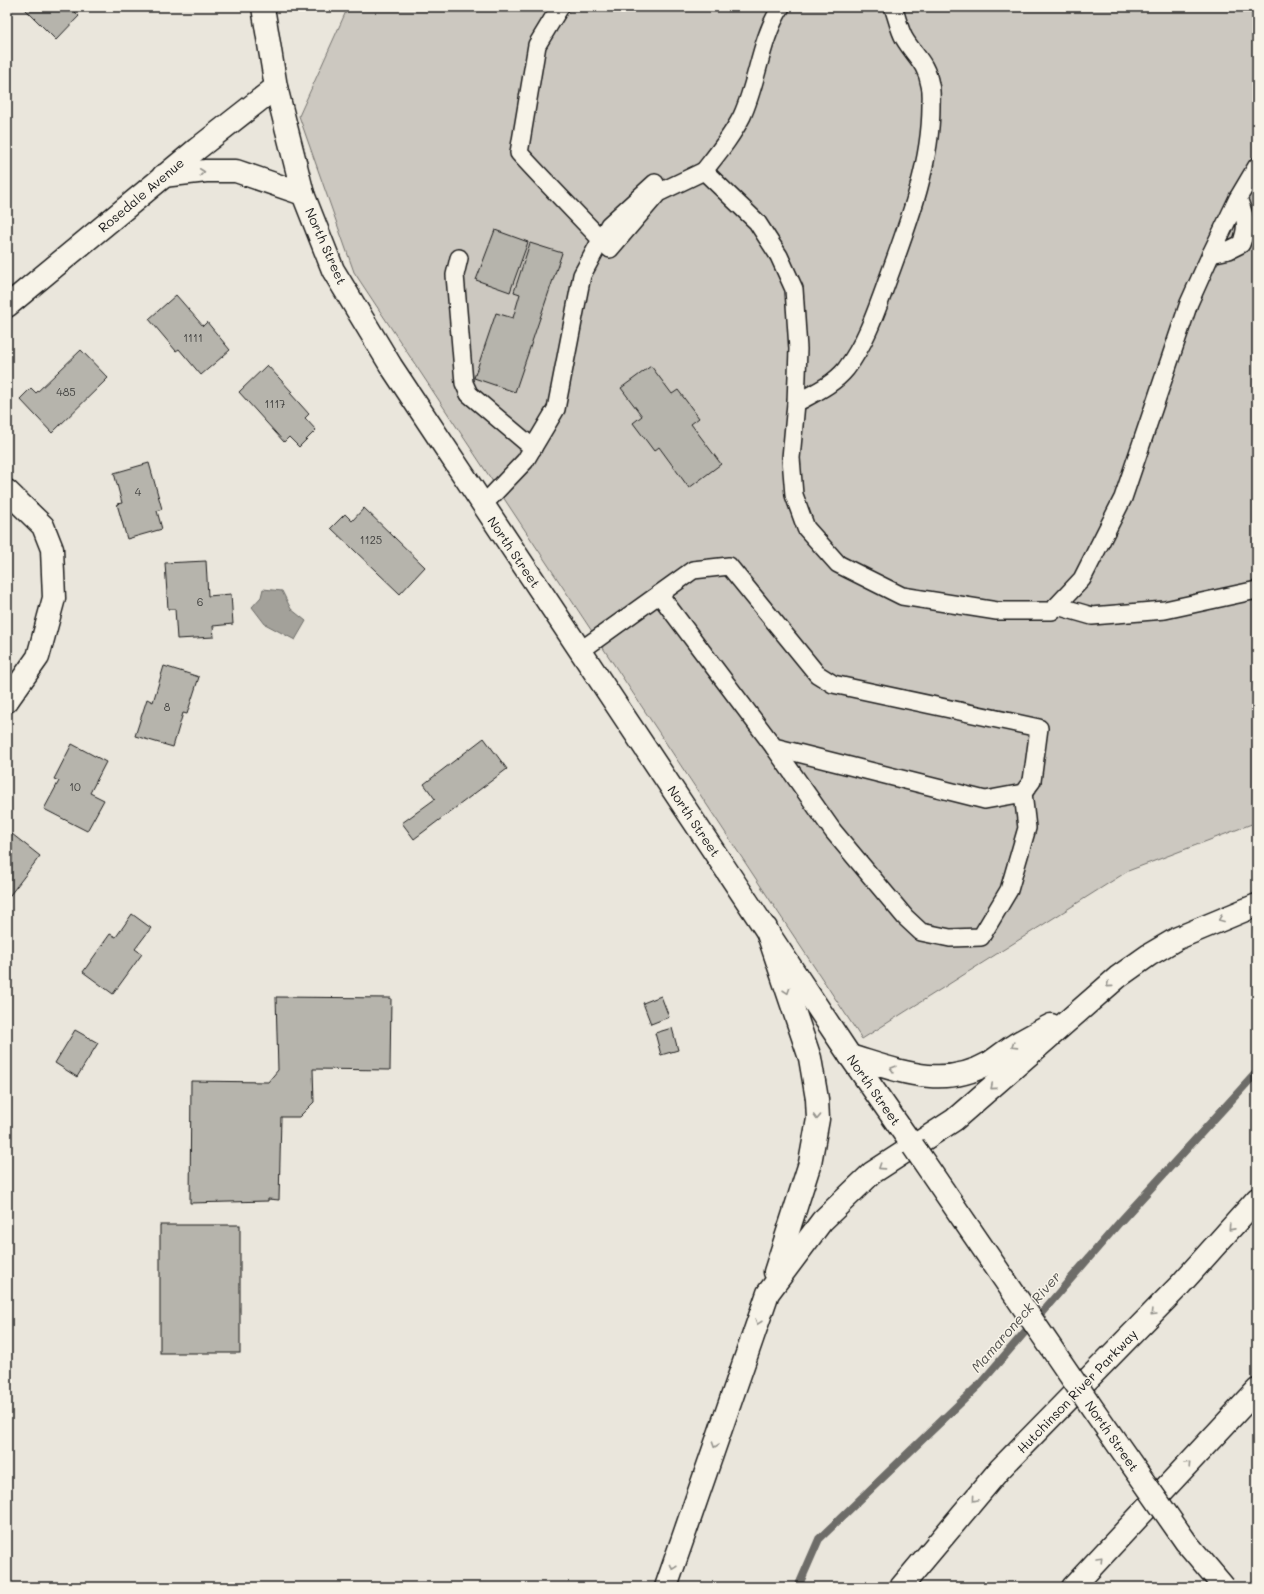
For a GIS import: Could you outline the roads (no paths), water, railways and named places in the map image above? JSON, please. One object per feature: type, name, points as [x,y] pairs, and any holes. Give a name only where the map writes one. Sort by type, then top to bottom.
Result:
[{"type":"main road","name":"North Street","points":[[263,7],[276,87],[303,194],[333,270],[391,366],[850,1056],[1186,1542],[1224,1587]]},
{"type":"main road","name":"Rosedale Avenue","points":[[7,306],[163,176],[276,87]]},
{"type":"main road","points":[[163,176],[206,171],[236,171],[303,194]]},
{"type":"main road","points":[[7,491],[43,526],[52,549],[54,598],[38,657],[7,702]]},
{"type":"main road","points":[[768,1293],[822,1221],[872,1173],[954,1120],[1030,1055],[1085,1005],[1130,968],[1178,938],[1257,905]]},
{"type":"main road","points":[[666,1587],[768,1293],[810,1163],[818,1119],[815,1079],[810,1058],[766,928]]},
{"type":"main road","points":[[850,1056],[917,1075],[933,1077],[961,1074],[988,1064],[1012,1046],[1085,1005]]},
{"type":"main road","name":"Hutchinson River Parkway","points":[[901,1587],[1000,1470],[1180,1285],[1257,1199]]},
{"type":"main road","points":[[1073,1587],[1257,1390]]},
{"type":"lane","points":[[560,7],[537,45],[519,153],[554,192],[610,249],[658,193],[704,171],[729,139],[742,115],[772,21],[781,7]]},
{"type":"lane","points":[[796,403],[830,384],[845,370],[857,354],[878,305],[894,262],[911,212],[923,166],[931,123],[931,87],[926,68],[904,38],[893,7]]},
{"type":"lane","points":[[704,171],[758,222],[779,256],[794,289],[798,349],[796,403],[791,458],[794,495],[806,528],[838,564],[902,596],[997,611],[1052,611],[1082,579],[1123,498],[1189,303],[1238,198],[1257,166]]},
{"type":"lane","points":[[483,505],[525,461],[556,409],[582,275],[601,239],[609,225],[654,183]]},
{"type":"lane","points":[[1211,254],[1229,250],[1241,244],[1247,231],[1245,217],[1238,198]]},
{"type":"lane","points":[[459,258],[455,275],[464,383],[469,394],[533,448]]},
{"type":"lane","points":[[580,651],[693,570],[729,566],[816,674],[834,684],[1039,728],[1032,781],[1023,792],[984,800],[774,747]]},
{"type":"lane","points":[[1057,606],[1092,616],[1165,610],[1257,590]]},
{"type":"lane","points":[[659,594],[774,747],[833,831],[905,917],[921,932],[950,938],[981,937],[1009,890],[1027,828],[1023,792]]},
{"type":"waterway","name":"Mamaroneck River","points":[[798,1587],[819,1539],[980,1384],[1119,1223],[1257,1072]]}]
